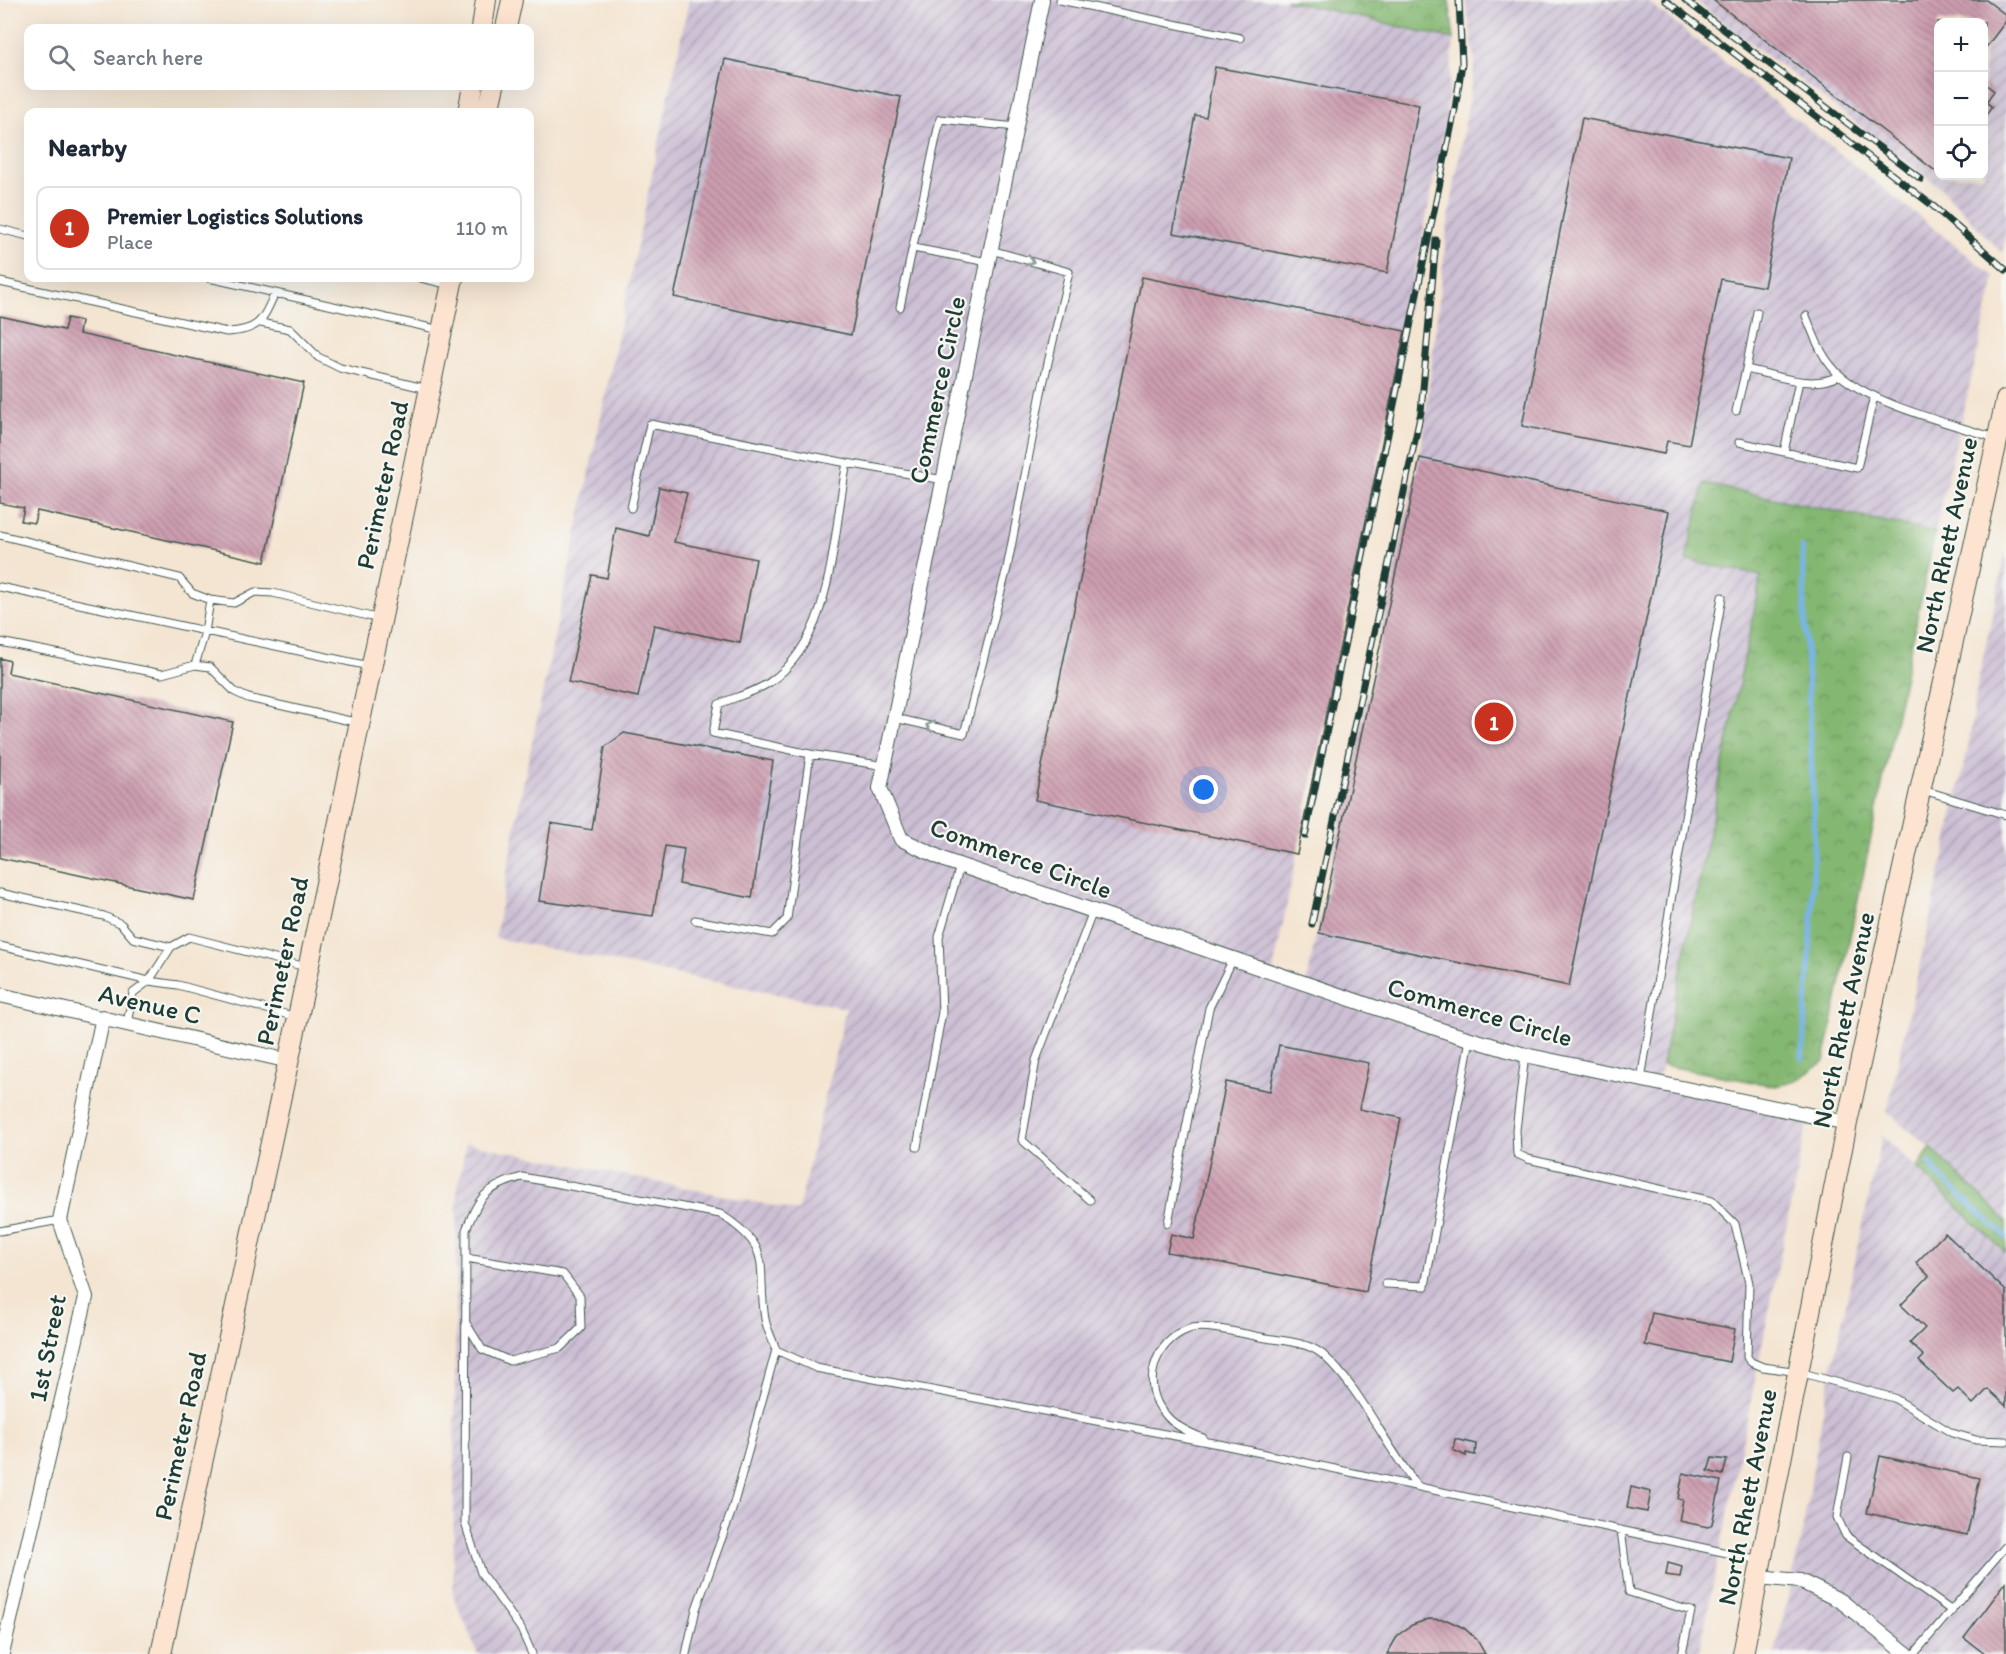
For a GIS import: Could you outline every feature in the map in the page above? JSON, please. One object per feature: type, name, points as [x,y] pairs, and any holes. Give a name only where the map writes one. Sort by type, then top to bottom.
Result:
[{"type":"street","points":[[483,24],[486,0]]},
{"type":"street","points":[[507,24],[512,0]]},
{"type":"street","name":"Commerce Circle","points":[[1042,0],[880,788],[901,838],[960,866],[1470,1039],[1525,1055],[1847,1123]]},
{"type":"street","points":[[469,108],[472,90]]},
{"type":"street","points":[[489,108],[493,90]]},
{"type":"street","name":"Perimeter Road","points":[[160,1654],[309,968],[453,282]]},
{"type":"street","name":"North Rhett Avenue","points":[[1743,1654],[1847,1123],[2006,400]]},
{"type":"street","name":"Avenue C","points":[[0,995],[289,1061]]},
{"type":"street","points":[[60,1220],[103,1017]]},
{"type":"street","name":"1st Street","points":[[3,1654],[86,1297],[60,1220]]},
{"type":"street","points":[[1761,1568],[1800,1581],[1840,1601],[1906,1654]]},
{"type":"lane","points":[[1060,0],[1240,38]]},
{"type":"lane","points":[[900,307],[939,119],[1016,127]]},
{"type":"lane","points":[[0,229],[24,235]]},
{"type":"lane","points":[[895,718],[964,734],[1007,568],[1041,393],[1069,272],[989,256],[913,248]]},
{"type":"lane","points":[[0,282],[227,332],[245,331],[261,323],[290,329],[318,357],[340,368],[430,390]]},
{"type":"lane","points":[[227,282],[442,331]]},
{"type":"lane","points":[[261,323],[275,293]]},
{"type":"lane","points":[[1736,411],[1757,312]]},
{"type":"lane","points":[[1806,316],[1820,351],[1840,375],[1874,396],[1997,439]]},
{"type":"lane","points":[[1746,369],[1799,381],[1827,382],[1840,375]]},
{"type":"lane","points":[[1784,452],[1799,381]]},
{"type":"lane","points":[[1739,442],[1857,468],[1874,396]]},
{"type":"lane","points":[[631,508],[650,424],[944,480]]},
{"type":"lane","points":[[847,463],[821,610],[806,645],[770,682],[719,704],[713,733],[885,766]]},
{"type":"lane","points":[[0,535],[179,578],[192,593],[210,600],[234,603],[255,592],[273,593],[382,620]]},
{"type":"lane","points":[[0,587],[372,666]]},
{"type":"lane","points":[[1641,1079],[1722,597]]},
{"type":"lane","points":[[195,665],[205,632],[210,600]]},
{"type":"lane","points":[[0,642],[162,675],[195,665],[210,667],[235,692],[248,698],[360,723]]},
{"type":"lane","points":[[695,920],[772,934],[788,919],[810,753]]},
{"type":"lane","points":[[1921,789],[2006,815]]},
{"type":"lane","points":[[917,1147],[942,1012],[939,938],[960,866]]},
{"type":"lane","points":[[0,893],[104,916],[121,924],[133,939],[171,947]]},
{"type":"lane","points":[[1090,1200],[1022,1140],[1036,1060],[1093,911]]},
{"type":"lane","points":[[126,1023],[133,993],[149,981],[171,947],[189,938],[309,968]]},
{"type":"lane","points":[[0,946],[149,981],[178,985],[298,1017]]},
{"type":"lane","points":[[1168,1223],[1209,1008],[1233,959]]},
{"type":"lane","points":[[1385,1284],[1425,1286],[1470,1039]]},
{"type":"lane","points":[[1525,1055],[1516,1130],[1517,1154],[1528,1159],[1712,1201],[1735,1224],[1749,1283],[1747,1357],[1751,1362],[1763,1367],[1799,1372],[1894,1398],[1952,1432],[1976,1440],[2006,1441]]},
{"type":"lane","points":[[532,1654],[521,1629],[481,1574],[465,1523],[466,1230],[477,1201],[496,1185],[522,1177],[720,1214],[746,1230],[760,1254],[765,1320],[776,1350],[732,1510],[696,1609],[686,1654]]},
{"type":"lane","points":[[0,1231],[60,1220]]},
{"type":"lane","points":[[466,1258],[563,1274],[580,1296],[581,1328],[560,1348],[510,1361],[482,1349],[466,1322]]},
{"type":"lane","points":[[1218,1444],[1188,1432],[1165,1415],[1154,1395],[1152,1371],[1159,1351],[1174,1335],[1191,1327],[1216,1329],[1307,1346],[1321,1353],[1341,1373],[1393,1455],[1416,1484]]},
{"type":"lane","points":[[776,1350],[816,1368],[1416,1484],[1621,1530],[1761,1568]]},
{"type":"lane","points":[[1848,1457],[1837,1517],[1846,1536],[1952,1611]]},
{"type":"lane","points":[[1621,1530],[1629,1592],[1691,1611],[1682,1654]]},
{"type":"lane","points":[[1914,1654],[2006,1546]]},
{"type":"shaded area","points":[[689,0],[1285,0],[1454,39],[1446,120],[1273,972],[1306,983],[1423,437],[1447,230],[1475,62],[1466,0],[1646,0],[1995,277],[1935,532],[1704,484],[1686,559],[1761,576],[1658,1083],[1809,1115],[1699,1654],[478,1654],[453,1595],[457,1192],[466,1143],[798,1211],[846,1008],[495,938],[522,790]]},
{"type":"shaded area","points":[[1694,0],[2006,0],[2006,231],[2002,253],[1939,186]]},
{"type":"shaded area","points":[[2006,551],[2006,1221],[1931,1148],[1887,1112],[1969,743],[1977,686]]},
{"type":"shaded area","points":[[1882,1135],[2006,1253],[2006,1654],[1775,1654],[1802,1533],[1823,1411]]},
{"type":"green space","points":[[1285,0],[1449,0],[1454,39]]},
{"type":"green space","points":[[1704,484],[1935,532],[1824,1061],[1796,1081],[1775,1086],[1662,1065],[1761,576],[1686,560]]},
{"type":"green space","points":[[1931,1148],[2006,1221],[2006,1253],[1917,1168]]},
{"type":"building","points":[[1713,0],[1986,0],[2006,15],[2006,21],[1988,45],[1988,18],[1934,18],[1934,170]]},
{"type":"building","points":[[725,59],[901,97],[851,335],[674,297]]},
{"type":"building","points":[[1215,67],[1419,105],[1387,273],[1173,233],[1195,115],[1206,117]]},
{"type":"building","points":[[1988,86],[1994,91],[1988,99]]},
{"type":"building","points":[[1582,118],[1789,158],[1764,287],[1721,279],[1689,445],[1667,441],[1664,454],[1522,426]]},
{"type":"building","points":[[1142,277],[1405,331],[1297,854],[1035,800]]},
{"type":"building","points":[[0,316],[64,330],[67,318],[81,321],[79,334],[304,383],[265,562],[37,511],[34,523],[21,521],[24,508],[0,503]]},
{"type":"building","points":[[1420,458],[1669,511],[1569,986],[1319,933]]},
{"type":"building","points":[[659,487],[687,493],[674,542],[756,559],[740,643],[654,625],[638,697],[568,682],[592,575],[607,578],[616,528],[649,536]]},
{"type":"building","points":[[0,658],[10,661],[8,673],[233,722],[194,900],[0,858]]},
{"type":"building","points":[[624,733],[773,761],[752,898],[679,884],[684,849],[665,846],[653,916],[539,901],[551,823],[592,830],[605,747]]},
{"type":"building","points":[[1279,1045],[1369,1063],[1359,1109],[1401,1118],[1366,1292],[1167,1252],[1171,1234],[1194,1239],[1226,1082],[1270,1091]]},
{"type":"building","points":[[1945,1233],[2006,1291],[2006,1406],[1988,1389],[1973,1404],[1958,1389],[1953,1393],[1919,1361],[1924,1356],[1910,1343],[1925,1328],[1901,1305],[1929,1276],[1916,1263]]},
{"type":"building","points":[[1652,1313],[1735,1329],[1729,1362],[1645,1345]]},
{"type":"building","points":[[1455,1439],[1476,1444],[1475,1455],[1466,1453],[1466,1456],[1453,1450]]},
{"type":"building","points":[[1880,1456],[1980,1478],[1967,1535],[1867,1513]]},
{"type":"building","points":[[1712,1458],[1727,1460],[1723,1475],[1708,1471]]},
{"type":"building","points":[[1683,1473],[1721,1481],[1712,1524],[1708,1527],[1679,1521],[1683,1500],[1678,1499]]},
{"type":"building","points":[[1631,1487],[1651,1492],[1647,1512],[1627,1508]]},
{"type":"building","points":[[1668,1563],[1682,1567],[1680,1577],[1666,1575]]},
{"type":"building","points":[[2006,1582],[2006,1654],[1985,1654],[1964,1638]]},
{"type":"building","points":[[1429,1619],[1447,1620],[1464,1628],[1477,1640],[1485,1654],[1387,1654],[1398,1635],[1412,1625]]},
{"type":"waterway","points":[[1802,547],[1814,820],[1812,924],[1802,1059]]},
{"type":"waterway","points":[[1930,1163],[1938,1175],[2006,1237]]},
{"type":"railway","points":[[1305,836],[1455,109],[1462,64],[1459,0]]},
{"type":"railway","points":[[1665,0],[1933,206],[2006,270]]},
{"type":"railway","points":[[1685,0],[1921,179]]},
{"type":"railway","points":[[1312,924],[1421,412],[1436,240]]},
{"type":"place","name":"Premier Logistics Solutions","points":[[1494,722]]}]
